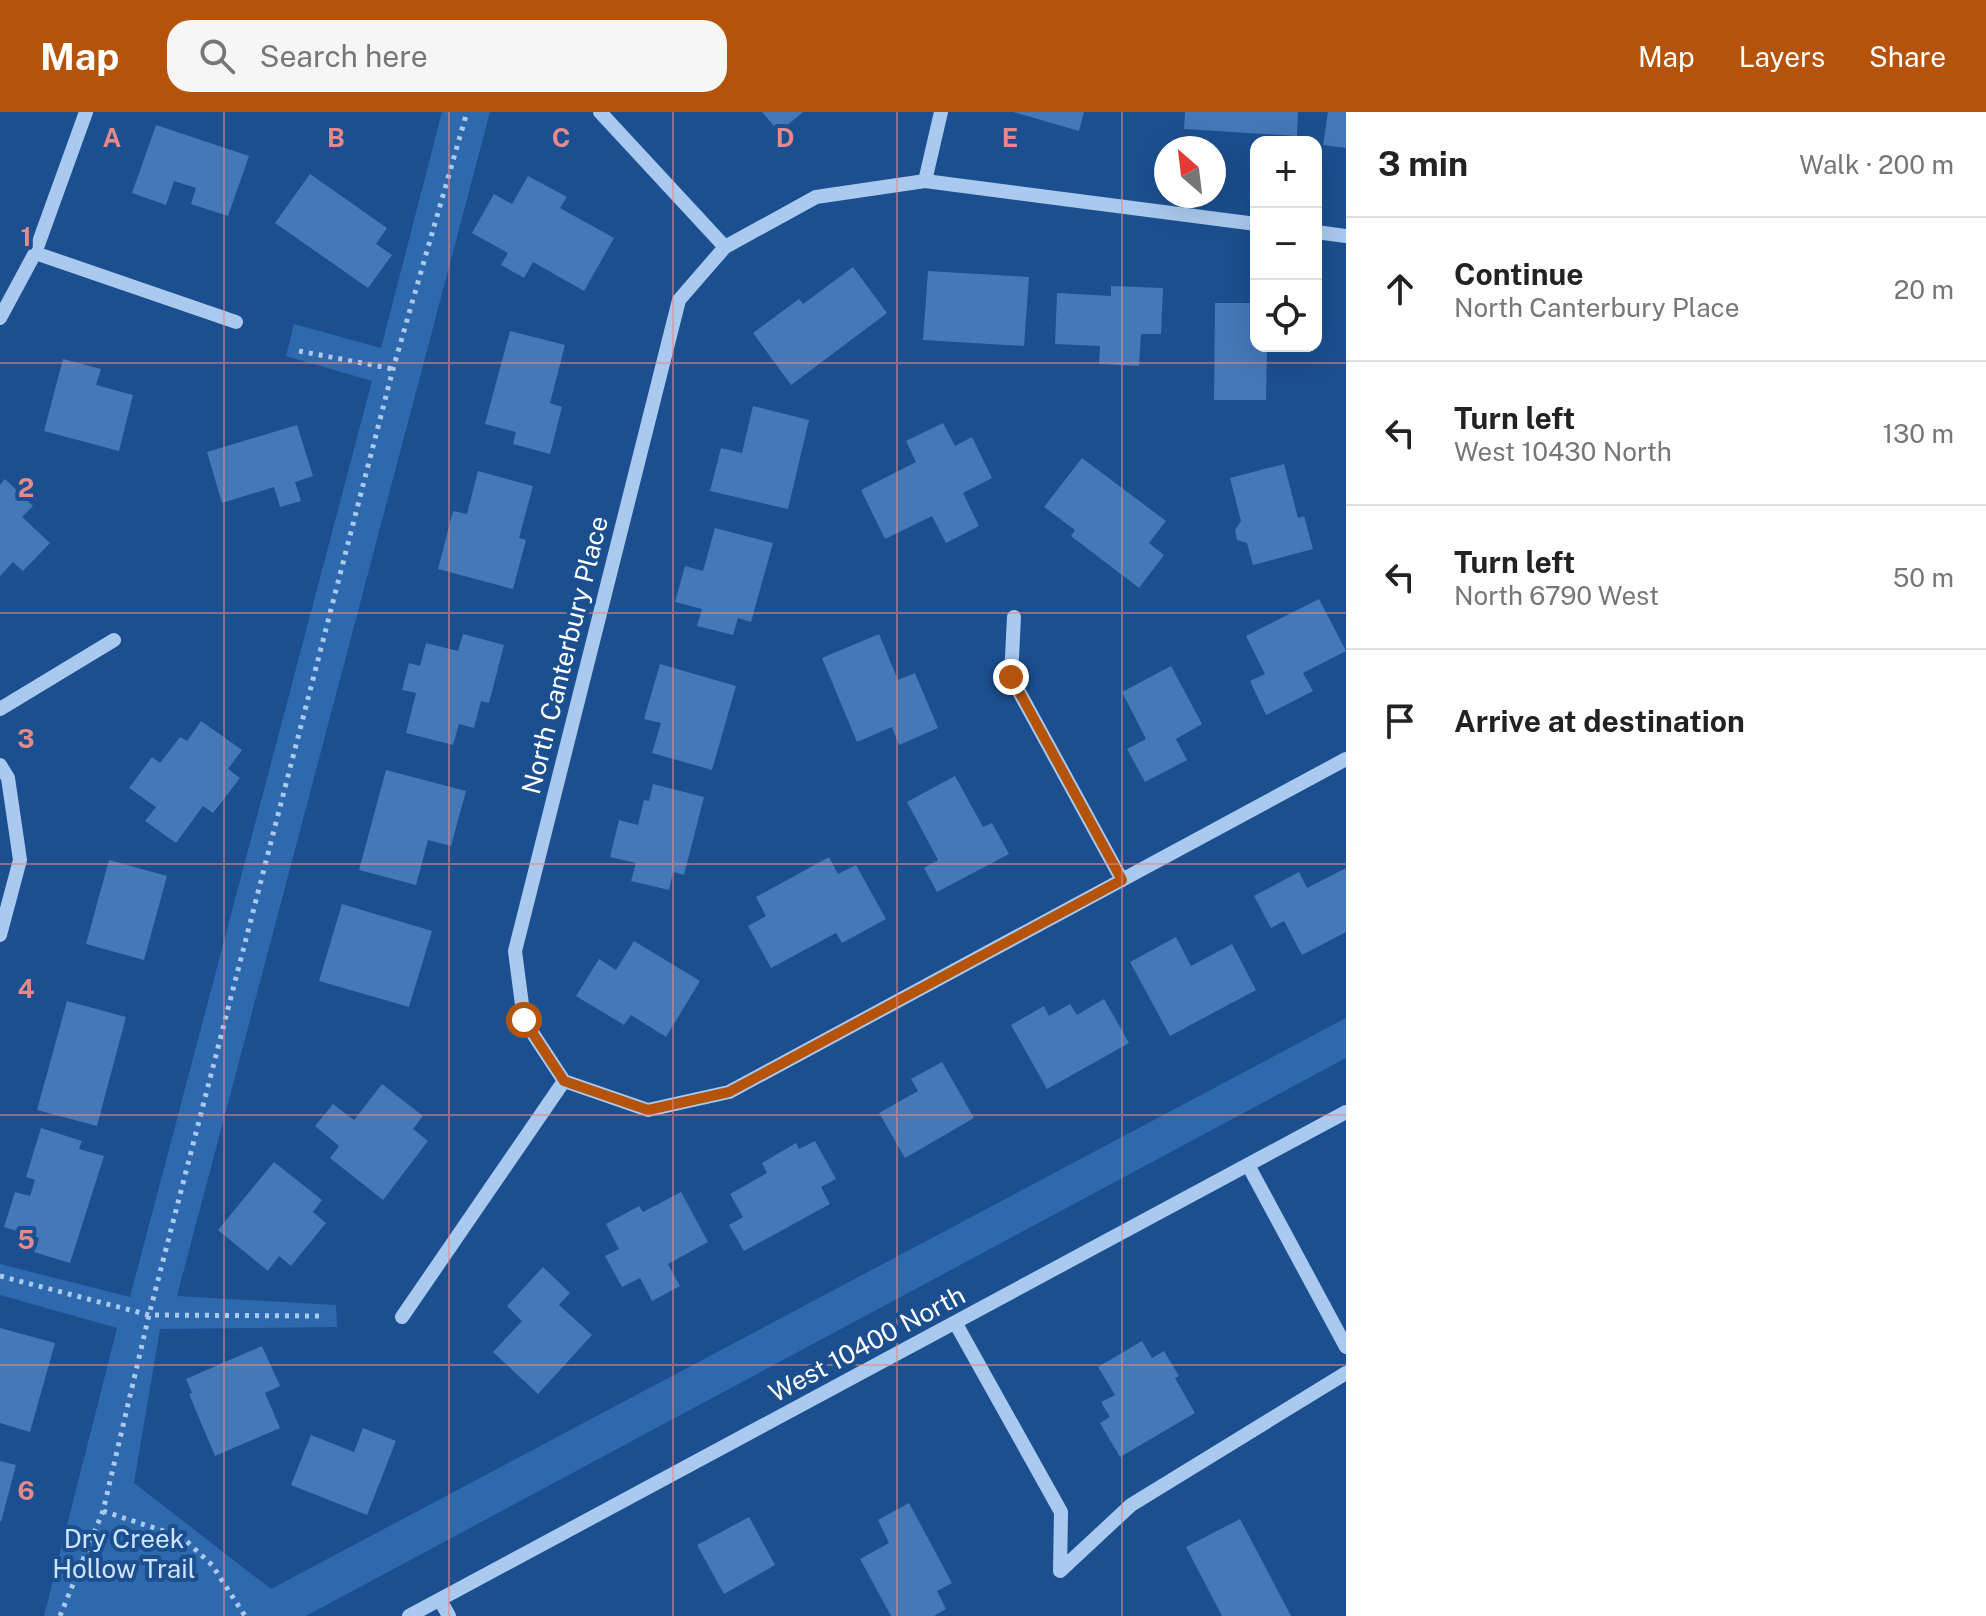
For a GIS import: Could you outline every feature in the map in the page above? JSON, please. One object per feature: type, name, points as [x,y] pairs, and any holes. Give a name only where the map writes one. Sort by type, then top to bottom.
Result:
[{"type":"street","points":[[0,318],[35,253],[86,112]]},
{"type":"street","points":[[600,112],[725,247],[816,197],[925,181],[1250,223]]},
{"type":"street","points":[[925,181],[941,112]]},
{"type":"street","points":[[1322,233],[1346,236]]},
{"type":"street","name":"North Canterbury Place","points":[[564,1081],[524,1020],[515,951],[679,300],[725,247]]},
{"type":"street","points":[[35,253],[236,322]]},
{"type":"street","points":[[1014,617],[1011,677],[1122,880]]},
{"type":"street","points":[[0,709],[114,640]]},
{"type":"street","points":[[402,1317],[564,1081],[648,1110],[729,1092],[1346,759]]},
{"type":"street","points":[[0,765],[8,778],[20,860],[0,935]]},
{"type":"street","name":"West 10400 North","points":[[409,1616],[1346,1112]]},
{"type":"street","points":[[1248,1165],[1346,1347]]},
{"type":"street","points":[[956,1324],[1061,1512],[1060,1571],[1131,1505],[1346,1373]]},
{"type":"street","points":[[440,1600],[449,1616]]},
{"type":"path","points":[[60,1616],[103,1511],[149,1315],[393,369],[467,112]]},
{"type":"path","points":[[299,351],[393,369]]},
{"type":"path","points":[[0,1276],[149,1315],[322,1316]]},
{"type":"path","points":[[103,1511],[182,1537],[212,1565],[245,1616]]},
{"type":"green space","name":"Dry Creek Hollow Trail","points":[[442,112],[490,112],[177,1296],[336,1305],[337,1327],[160,1329],[134,1483],[271,1589],[1346,1018],[1346,1058],[306,1616],[44,1616],[117,1328],[0,1295],[0,1264],[130,1297],[372,381],[286,356],[294,324],[381,348]]},
{"type":"building","points":[[762,112],[803,112],[779,132]]},
{"type":"building","points":[[1013,112],[1084,112],[1079,131]]},
{"type":"building","points":[[1185,112],[1298,112],[1297,136],[1184,129]]},
{"type":"building","points":[[1328,112],[1346,112],[1346,148],[1323,145]]},
{"type":"building","points":[[156,125],[249,156],[228,216],[191,204],[196,188],[174,181],[166,205],[132,193]]},
{"type":"building","points":[[310,174],[387,228],[376,244],[392,255],[368,288],[275,223]]},
{"type":"building","points":[[528,176],[567,197],[560,208],[614,238],[584,291],[533,262],[524,278],[501,265],[508,253],[472,233],[494,194],[512,204]]},
{"type":"building","points":[[853,267],[887,313],[791,385],[753,333],[799,299],[803,304]]},
{"type":"building","points":[[928,271],[1029,277],[1024,346],[923,340]]},
{"type":"building","points":[[1111,286],[1163,288],[1161,334],[1141,334],[1139,366],[1099,364],[1100,346],[1055,344],[1057,293],[1111,296]]},
{"type":"building","points":[[1215,303],[1250,303],[1250,352],[1267,352],[1266,400],[1214,400]]},
{"type":"building","points":[[510,331],[565,345],[550,403],[562,407],[550,454],[513,444],[516,432],[485,424]]},
{"type":"building","points":[[63,359],[101,369],[96,385],[133,395],[119,451],[44,431]]},
{"type":"building","points":[[753,406],[809,420],[788,509],[710,491],[721,448],[742,453]]},
{"type":"building","points":[[943,423],[955,446],[972,437],[992,478],[963,493],[979,526],[946,543],[932,516],[885,539],[861,490],[916,462],[906,441]]},
{"type":"building","points":[[297,425],[313,476],[295,482],[301,501],[280,507],[274,487],[222,503],[207,452]]},
{"type":"building","points":[[1082,458],[1166,521],[1149,543],[1164,555],[1139,588],[1071,536],[1075,530],[1044,507]]},
{"type":"building","points":[[1284,464],[1298,518],[1304,516],[1313,549],[1253,565],[1247,543],[1237,540],[1235,530],[1241,521],[1230,478]]},
{"type":"building","points":[[478,471],[533,486],[519,538],[526,540],[513,589],[438,569],[453,511],[467,514]]},
{"type":"building","points":[[5,479],[33,506],[22,517],[50,543],[23,571],[13,562],[0,576],[0,485]]},
{"type":"building","points":[[715,528],[773,543],[751,622],[738,618],[733,635],[697,626],[702,609],[675,602],[685,566],[703,571]]},
{"type":"building","points":[[1319,599],[1346,651],[1303,673],[1313,691],[1266,715],[1250,681],[1265,674],[1246,636]]},
{"type":"building","points":[[463,634],[504,645],[489,703],[481,701],[474,728],[459,724],[453,745],[406,733],[416,693],[402,690],[409,663],[420,666],[426,643],[458,651]]},
{"type":"building","points":[[879,634],[898,680],[915,673],[938,728],[899,745],[892,727],[857,742],[822,658]]},
{"type":"building","points":[[660,664],[736,686],[712,770],[652,753],[661,723],[644,719]]},
{"type":"building","points":[[1171,666],[1202,724],[1176,739],[1187,760],[1145,782],[1127,749],[1146,739],[1122,692]]},
{"type":"building","points":[[201,721],[242,750],[228,769],[240,778],[213,813],[203,806],[176,843],[145,821],[156,807],[129,788],[152,757],[160,763],[180,737],[187,741]]},
{"type":"building","points":[[386,770],[466,791],[451,846],[428,840],[416,885],[359,870]]},
{"type":"building","points":[[955,776],[983,827],[992,823],[1009,854],[937,892],[924,868],[938,860],[907,802]]},
{"type":"building","points":[[653,784],[704,797],[684,875],[673,872],[669,890],[631,881],[636,863],[610,857],[619,820],[638,825],[644,800],[649,801]]},
{"type":"building","points":[[829,857],[838,874],[856,865],[886,919],[842,943],[836,933],[771,968],[748,926],[766,916],[756,897]]},
{"type":"building","points":[[109,860],[167,876],[144,960],[86,944]]},
{"type":"building","points":[[1346,868],[1346,932],[1302,955],[1284,921],[1271,928],[1254,896],[1299,872],[1307,888]]},
{"type":"building","points":[[342,904],[432,931],[409,1007],[319,981]]},
{"type":"building","points":[[1176,937],[1191,966],[1232,944],[1256,990],[1170,1036],[1130,962]]},
{"type":"building","points":[[634,941],[700,981],[666,1037],[631,1015],[624,1025],[576,996],[599,959],[616,970]]},
{"type":"building","points":[[1104,999],[1129,1043],[1047,1089],[1011,1025],[1044,1006],[1049,1016],[1070,1004],[1077,1015]]},
{"type":"building","points":[[67,1001],[126,1017],[97,1126],[37,1110]]},
{"type":"building","points":[[942,1062],[974,1118],[905,1158],[879,1113],[918,1091],[911,1079]]},
{"type":"building","points":[[382,1084],[423,1116],[413,1129],[428,1141],[383,1200],[330,1158],[339,1146],[315,1126],[333,1104],[354,1120]]},
{"type":"building","points":[[41,1128],[82,1141],[79,1149],[104,1156],[70,1263],[34,1252],[39,1238],[4,1227],[15,1192],[30,1196],[35,1180],[26,1177]]},
{"type":"building","points":[[815,1141],[836,1179],[821,1187],[830,1204],[744,1251],[729,1225],[743,1217],[730,1194],[767,1173],[762,1163],[796,1143],[799,1149]]},
{"type":"building","points":[[274,1162],[322,1200],[313,1212],[326,1223],[291,1266],[279,1256],[268,1271],[218,1230]]},
{"type":"building","points":[[681,1192],[708,1242],[668,1264],[680,1286],[652,1301],[640,1278],[622,1287],[605,1256],[619,1249],[606,1224],[639,1206],[643,1212]]},
{"type":"building","points":[[543,1267],[570,1293],[559,1305],[592,1335],[538,1394],[493,1352],[522,1321],[507,1306]]},
{"type":"building","points":[[0,1328],[55,1343],[30,1432],[0,1423]]},
{"type":"building","points":[[1142,1341],[1152,1358],[1164,1351],[1195,1413],[1120,1457],[1100,1423],[1110,1417],[1101,1402],[1115,1395],[1098,1367]]},
{"type":"building","points":[[262,1346],[280,1386],[265,1393],[280,1428],[215,1456],[189,1394],[192,1393],[186,1379]]},
{"type":"building","points":[[363,1428],[396,1441],[367,1515],[291,1485],[311,1435],[354,1452]]},
{"type":"building","points":[[0,1461],[16,1465],[1,1522],[0,1521]]},
{"type":"building","points":[[909,1503],[952,1583],[937,1591],[946,1609],[934,1616],[891,1616],[860,1559],[889,1543],[878,1520]]},
{"type":"building","points":[[749,1517],[775,1565],[724,1594],[697,1545]]},
{"type":"building","points":[[1240,1519],[1291,1616],[1222,1616],[1186,1547]]},
{"type":"route","points":[[524,1020],[564,1081],[648,1110],[729,1092],[1122,880],[1011,677]]}]
